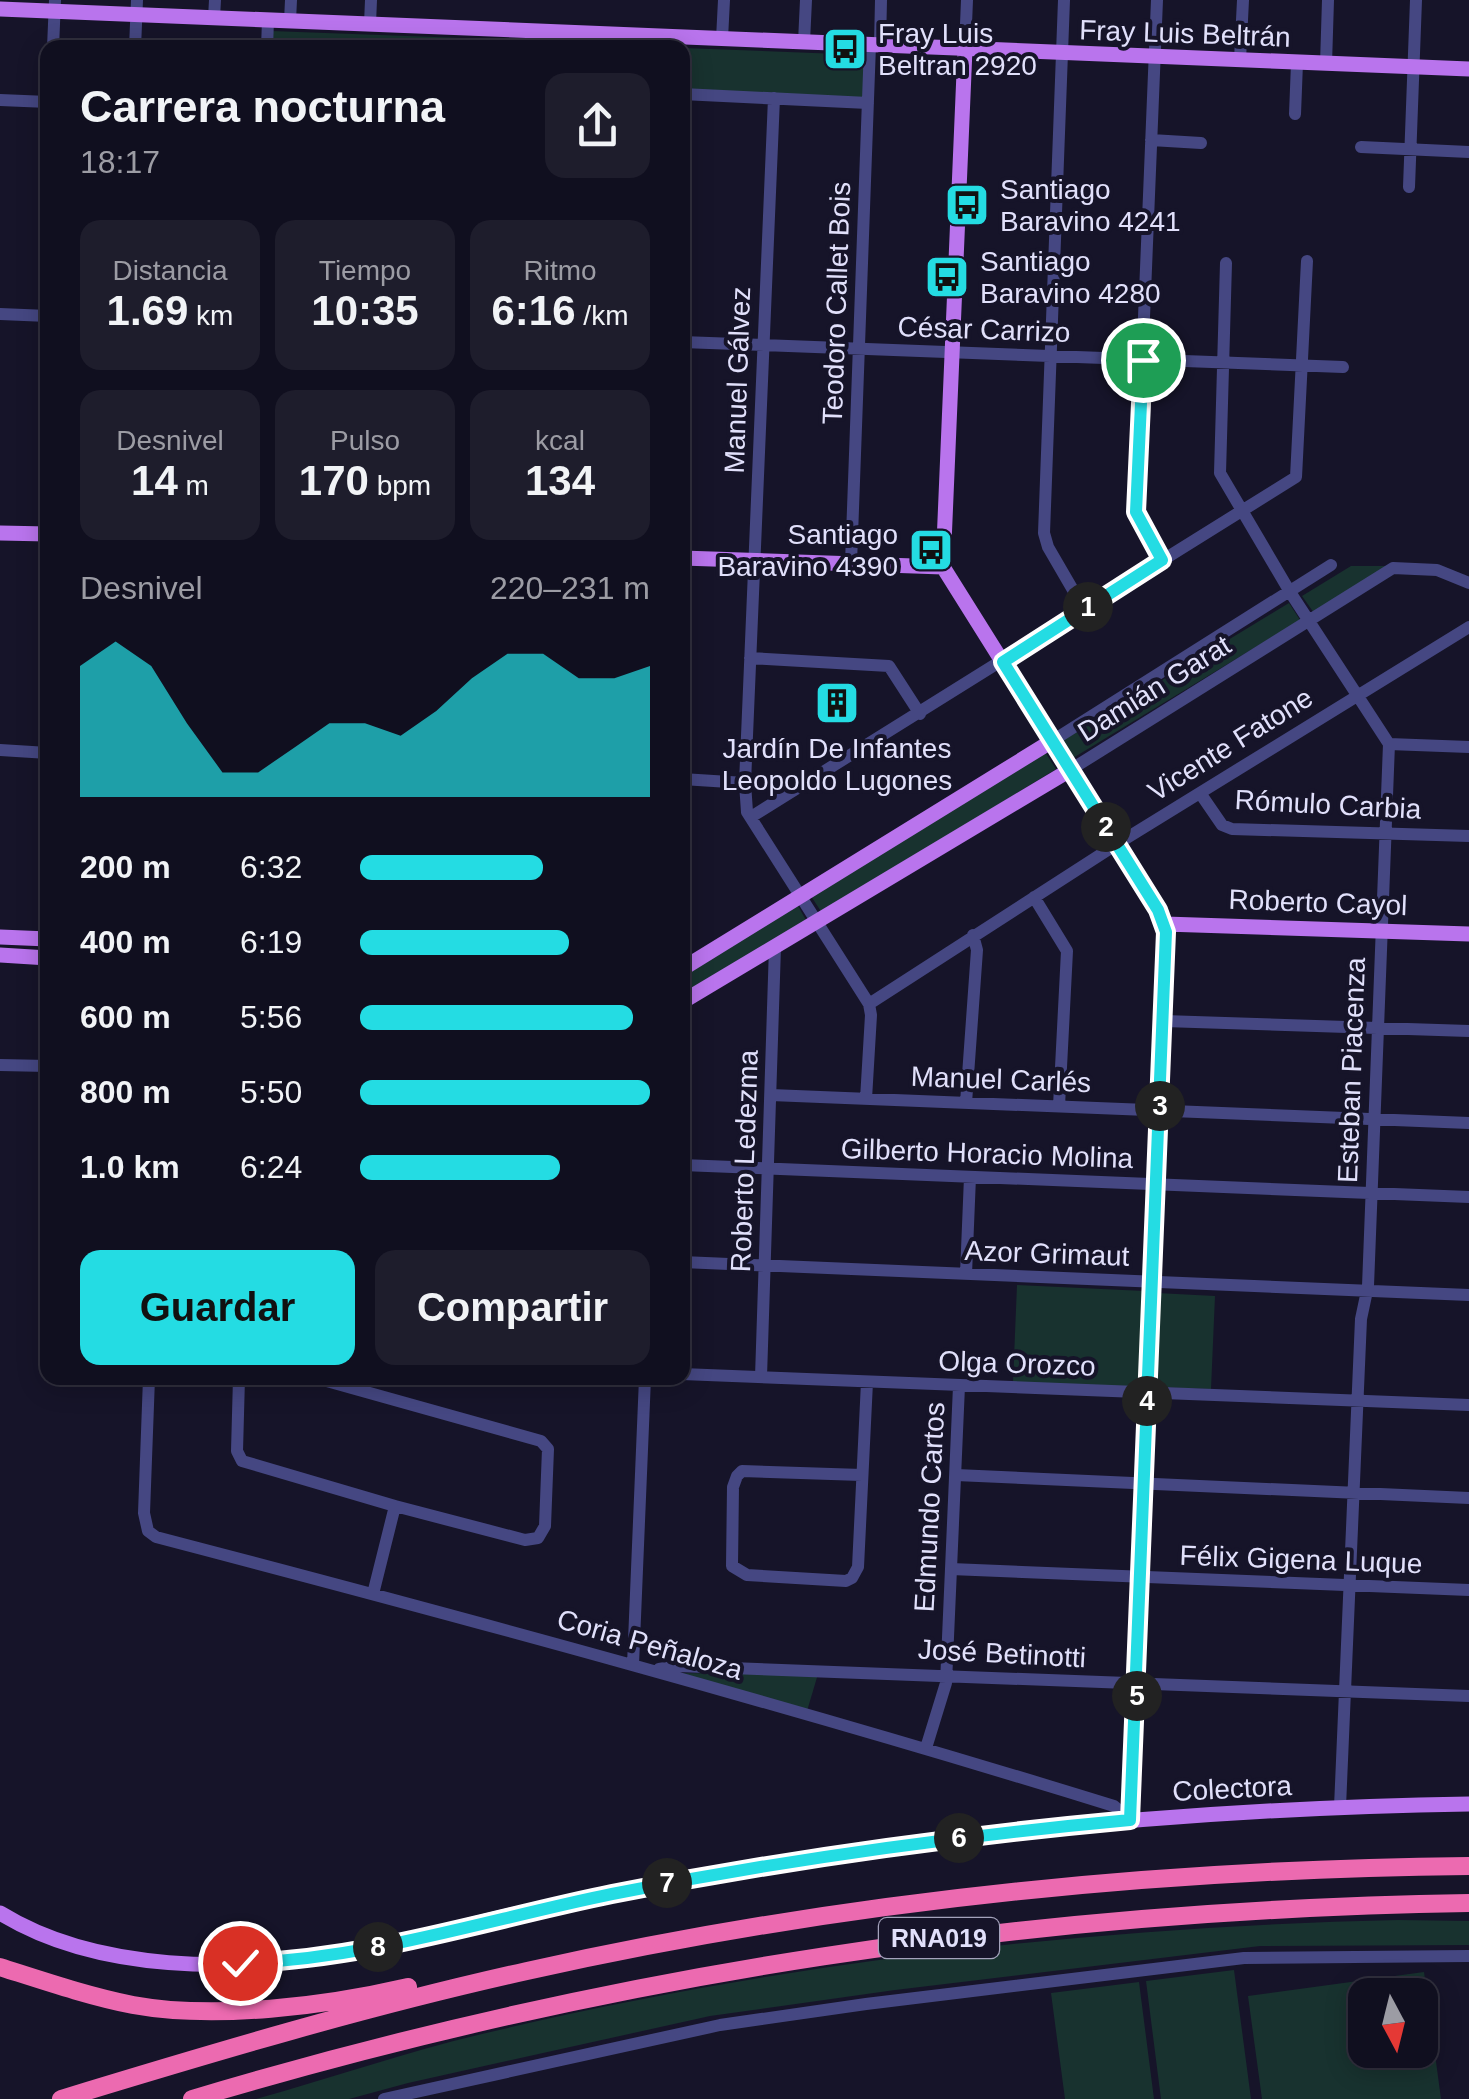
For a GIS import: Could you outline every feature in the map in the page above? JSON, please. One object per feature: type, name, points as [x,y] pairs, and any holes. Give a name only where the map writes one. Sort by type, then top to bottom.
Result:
[{"type":"highway","name":"RNA019","points":[[61,2099],[322,2022],[586,1959],[814,1918],[1030,1890],[1270,1871],[1469,1866]]},
{"type":"highway","name":"RNA019","points":[[192,2099],[416,2037],[626,1989],[803,1958],[942,1937],[1230,1911],[1469,1903]]},
{"type":"highway","points":[[0,1967],[112,2000],[160,2009],[214,2012],[378,1994],[508,1964],[586,1959]]},
{"type":"highway","points":[[230,2099],[329,2071],[416,2037]]},
{"type":"main road","name":"Fray Luis Beltrán","points":[[0,9],[55,5],[137,7],[214,18],[370,24],[546,39],[722,39],[1469,69]]},
{"type":"main road","points":[[965,49],[943,567],[1164,924],[1164,1021],[1130,1820]]},
{"type":"main road","points":[[0,533],[40,534]]},
{"type":"main road","points":[[690,558],[943,567]]},
{"type":"main road","name":"Damián Garat","points":[[690,964],[1052,742]]},
{"type":"main road","name":"Damián Garat","points":[[690,997],[1070,770]]},
{"type":"main road","name":"Roberto Cayol","points":[[1164,924],[1469,934]]},
{"type":"main road","points":[[0,937],[40,939]]},
{"type":"main road","points":[[0,955],[40,958]]},
{"type":"main road","name":"Colectora","points":[[0,1913],[53,1940],[98,1952],[187,1962],[266,1962],[358,1951],[541,1908],[802,1859],[1006,1832],[1340,1807],[1469,1804]]},
{"type":"street","points":[[214,18],[215,0]]},
{"type":"street","points":[[290,21],[291,0]]},
{"type":"street","points":[[370,0],[370,24]]},
{"type":"street","points":[[722,39],[724,0]]},
{"type":"street","points":[[804,42],[806,0]]},
{"type":"street","name":"Teodoro Callet Bois","points":[[851,564],[868,103],[882,0]]},
{"type":"street","points":[[965,49],[967,0]]},
{"type":"street","points":[[1064,0],[1044,533],[1084,609]]},
{"type":"street","points":[[1156,0],[1136,512],[1162,560]]},
{"type":"street","points":[[1240,60],[1243,0]]},
{"type":"street","points":[[1326,64],[1328,0]]},
{"type":"street","points":[[1409,187],[1416,0]]},
{"type":"street","points":[[53,40],[55,5]]},
{"type":"street","points":[[135,40],[137,7]]},
{"type":"street","points":[[267,40],[268,20]]},
{"type":"street","points":[[1295,114],[1297,63]]},
{"type":"street","points":[[690,94],[868,103]]},
{"type":"street","name":"Manuel Gálvez","points":[[745,783],[774,98]]},
{"type":"street","points":[[0,100],[40,102]]},
{"type":"street","points":[[1151,140],[1201,143]]},
{"type":"street","points":[[1361,147],[1469,152]]},
{"type":"street","points":[[751,817],[1291,481],[1298,473],[1307,261]]},
{"type":"street","points":[[1226,263],[1218,465],[1222,478],[1290,592],[1389,744],[1469,746]]},
{"type":"street","points":[[0,314],[40,316]]},
{"type":"street","name":"César Carrizo","points":[[690,342],[1343,367]]},
{"type":"street","name":"Damián Garat","points":[[1052,742],[1332,565]]},
{"type":"street","name":"Damián Garat","points":[[1070,770],[1393,568],[1428,568],[1469,583]]},
{"type":"street","name":"Vicente Fatone","points":[[869,1004],[1117,844],[1469,627]]},
{"type":"street","points":[[750,658],[882,664],[893,670],[920,714]]},
{"type":"street","name":"Esteban Piacenza","points":[[1340,1807],[1362,1318],[1368,1292],[1389,744]]},
{"type":"street","points":[[0,750],[40,752]]},
{"type":"street","points":[[690,780],[745,783],[745,805],[751,817],[869,1004],[866,1099]]},
{"type":"street","name":"Rómulo Carbia","points":[[1200,793],[1222,825],[1232,829],[1469,836]]},
{"type":"street","points":[[1034,897],[1067,952],[1059,1106]]},
{"type":"street","points":[[966,1103],[977,950],[974,935]]},
{"type":"street","name":"Roberto Ledezma","points":[[762,1377],[775,947]]},
{"type":"street","points":[[1164,1021],[1469,1032]]},
{"type":"street","points":[[0,1065],[40,1066]]},
{"type":"street","name":"Manuel Carlés","points":[[771,1095],[1469,1123]]},
{"type":"street","name":"Gilberto Horacio Molina","points":[[690,1165],[1469,1197]]},
{"type":"street","points":[[966,1274],[970,1177]]},
{"type":"street","name":"Azor Grimaut","points":[[690,1262],[1469,1295]]},
{"type":"street","name":"Olga Orozco","points":[[690,1374],[1469,1405]]},
{"type":"street","points":[[862,1475],[742,1472],[736,1476],[732,1566],[748,1575],[846,1581],[852,1578],[858,1568],[867,1382]]},
{"type":"street","name":"Coria Peñaloza","points":[[149,1385],[144,1514],[150,1534],[633,1664],[926,1748],[1114,1806],[1130,1820]]},
{"type":"street","points":[[239,1385],[237,1451],[242,1460],[394,1506],[525,1540],[538,1538],[546,1526],[548,1449],[541,1441],[363,1385]]},
{"type":"street","points":[[633,1664],[646,1385]]},
{"type":"street","name":"Edmundo Cartos","points":[[926,1748],[946,1675],[960,1386]]},
{"type":"street","points":[[956,1475],[1469,1498]]},
{"type":"street","points":[[372,1594],[394,1506]]},
{"type":"street","name":"Félix Gigena Luque","points":[[951,1569],[1469,1590]]},
{"type":"street","name":"José Betinotti","points":[[652,1670],[678,1666],[1469,1696]]},
{"type":"street","points":[[384,2099],[720,2025],[866,2004],[1244,1958],[1469,1956]]},
{"type":"green space","points":[[271,31],[514,40],[271,40]]},
{"type":"green space","points":[[690,48],[865,55],[865,98],[690,90]]},
{"type":"green space","points":[[1351,566],[1387,566],[1314,613],[1302,596]]},
{"type":"green space","points":[[1289,603],[1300,620],[1073,758],[1062,741]]},
{"type":"green space","points":[[1045,752],[1056,769],[822,913],[811,896]]},
{"type":"green space","points":[[797,904],[807,922],[690,994],[693,968]]},
{"type":"green space","points":[[1017,1285],[1144,1291],[1139,1388],[1013,1382]]},
{"type":"green space","points":[[1157,1293],[1215,1296],[1211,1389],[1154,1387]]},
{"type":"green space","points":[[667,1673],[818,1674],[807,1711]]},
{"type":"green space","points":[[1398,1920],[1469,1921],[1469,1945],[1260,1946],[895,1990],[710,2016],[349,2099],[256,2099],[482,2034],[708,1987],[822,1968],[1052,1940]]},
{"type":"green space","points":[[1234,1970],[1251,2099],[1161,2099],[1146,1981]]},
{"type":"green space","points":[[1424,1972],[1425,1978],[1380,1978]]},
{"type":"green space","points":[[1139,1982],[1154,2099],[1065,2099],[1051,1993]]},
{"type":"green space","points":[[1348,1982],[1348,2068],[1437,2068],[1441,2099],[1262,2099],[1248,1996]]},
{"type":"place","name":"Fray Luis Beltran 2920","points":[[845,49]]},
{"type":"place","name":"Santiago Baravino 4241","points":[[967,205]]},
{"type":"place","name":"Santiago Baravino 4280","points":[[947,277]]},
{"type":"place","name":"Santiago Baravino 4390","points":[[931,550]]},
{"type":"place","name":"Jardín De Infantes Leopoldo Lugones","points":[[837,703]]},
{"type":"route","points":[[240,1963],[346,1953],[541,1908],[802,1859],[1130,1820],[1166,932],[1158,910],[1003,662],[1162,560],[1136,512],[1143,360]]}]
